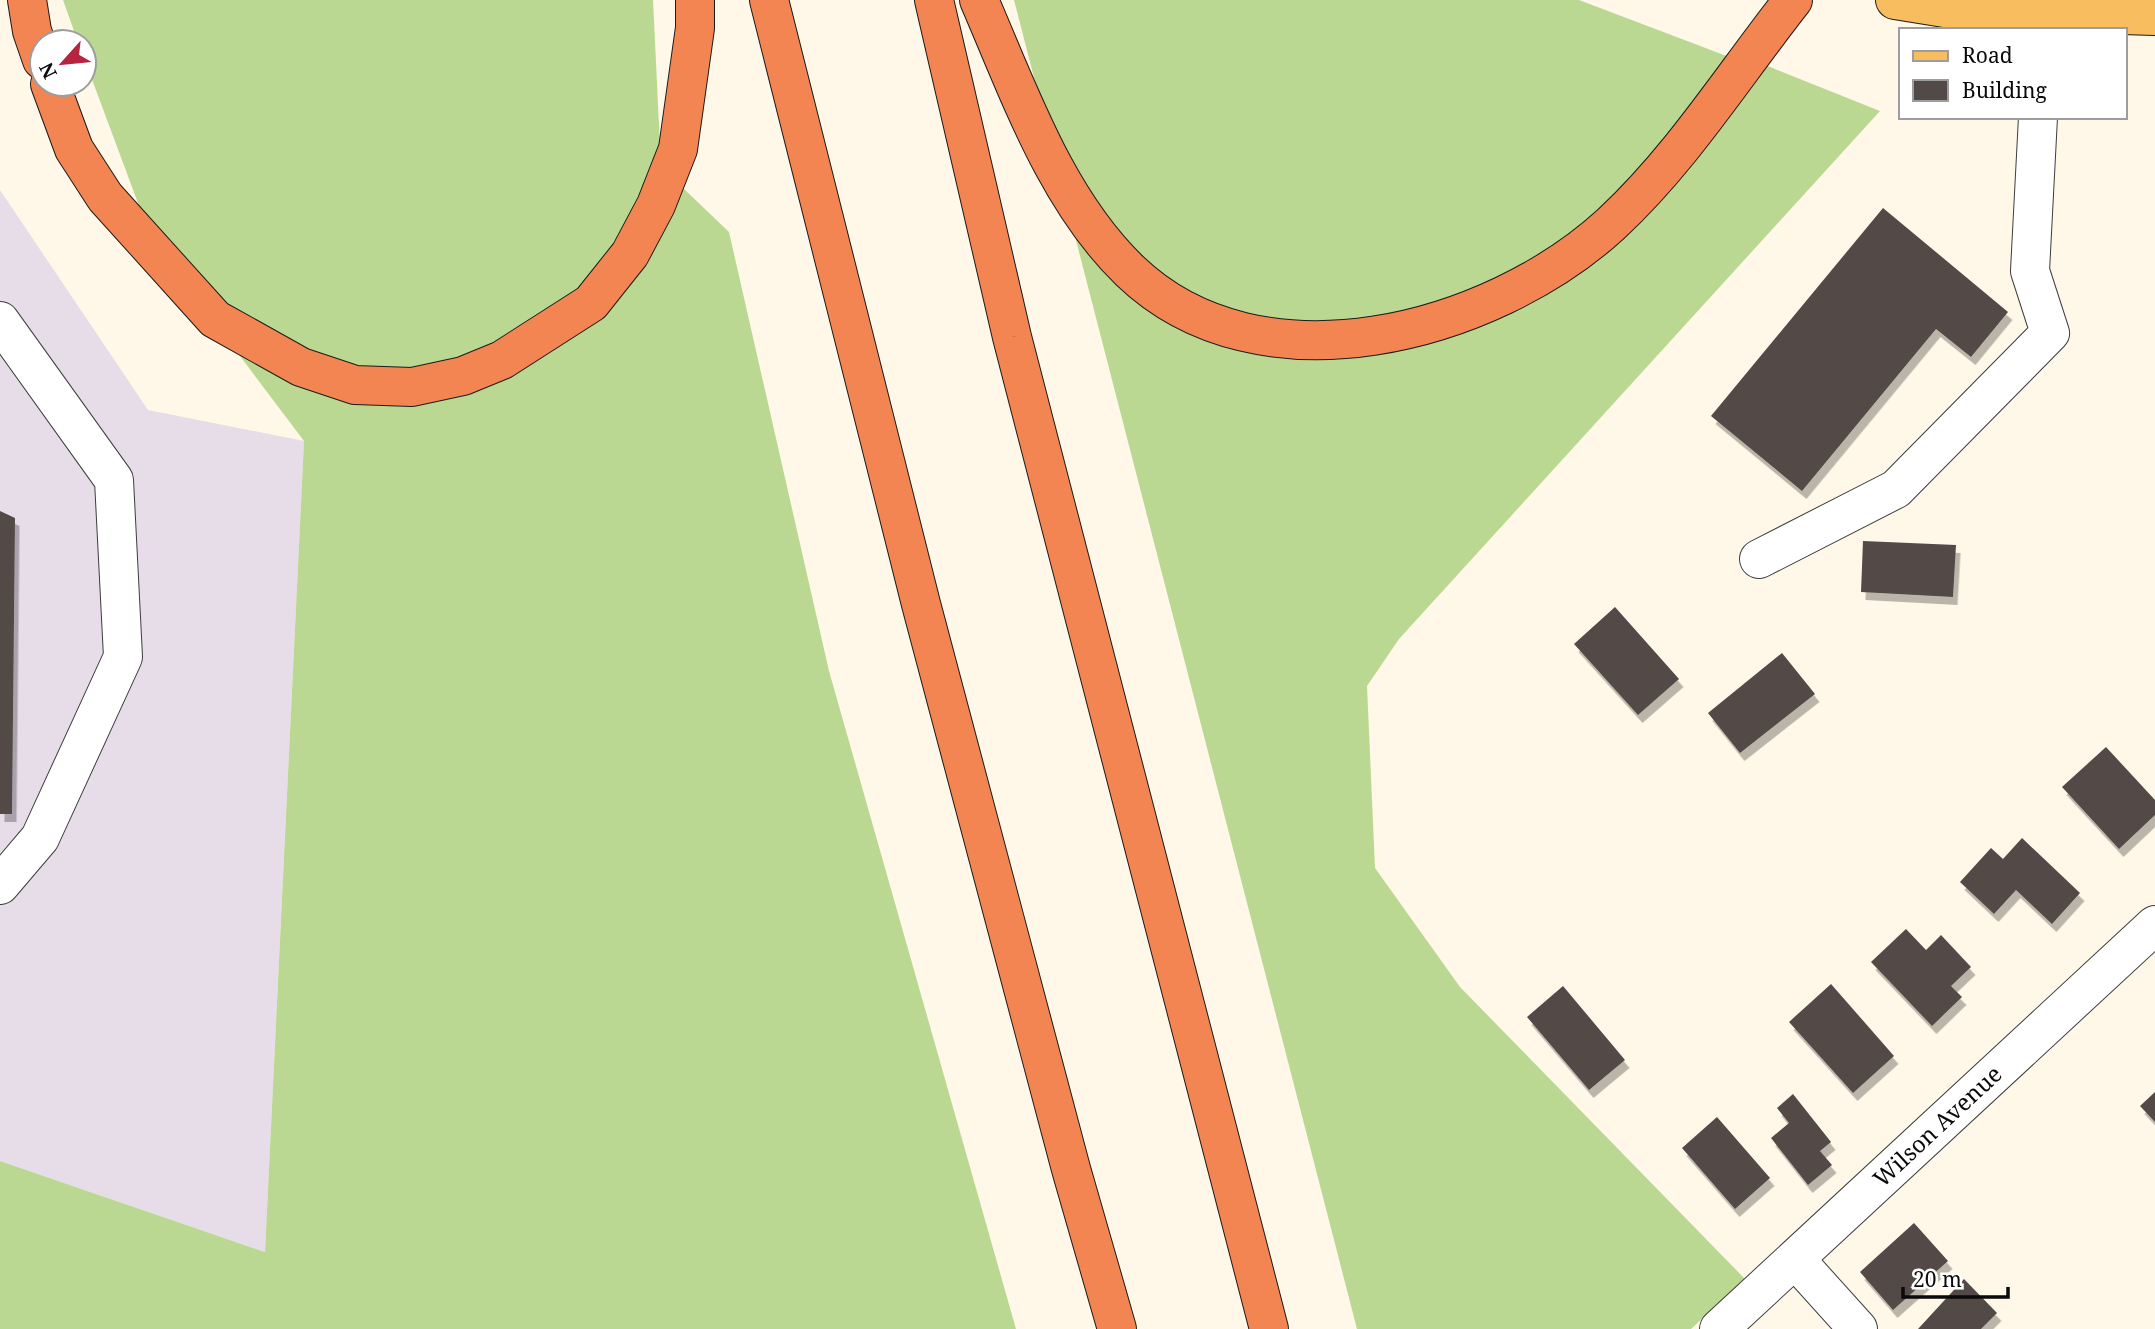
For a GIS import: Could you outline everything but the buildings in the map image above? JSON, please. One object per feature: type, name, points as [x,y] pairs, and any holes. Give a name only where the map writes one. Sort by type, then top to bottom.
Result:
[{"type":"highway","points":[[27,0],[32,28]]},
{"type":"highway","points":[[55,98],[74,149],[106,197],[215,319],[301,367],[355,385],[412,387],[463,376],[502,360],[591,303],[630,254],[656,205],[678,149],[695,28],[695,0]]},
{"type":"highway","points":[[769,0],[905,542],[1013,951],[1117,1329]]},
{"type":"highway","points":[[934,0],[1009,323],[1269,1329]]},
{"type":"highway","points":[[979,0],[1066,186],[1110,250],[1130,271],[1173,306],[1229,329],[1282,338],[1349,338],[1429,324],[1467,312],[1536,277],[1589,242],[1634,202],[1676,155],[1793,0]]},
{"type":"highway","points":[[1013,951],[1071,1234],[1098,1329]]},
{"type":"main road","points":[[1895,0],[2044,21],[2155,16]]},
{"type":"street","points":[[1759,559],[1896,489],[2050,333],[2030,271],[2038,119]]},
{"type":"street","points":[[0,321],[114,480],[123,657],[40,838],[0,886]]},
{"type":"street","name":"Wilson Avenue","points":[[1719,1329],[2155,925]]},
{"type":"street","points":[[1795,1259],[1858,1329]]},
{"type":"shaded area","points":[[0,190],[148,410],[304,441],[265,1252],[0,1161]]},
{"type":"green space","points":[[63,0],[653,0],[661,167],[729,232],[829,671],[1016,1329],[0,1329],[0,1161],[265,1252],[304,441],[151,238],[98,96],[98,28],[73,28]]},
{"type":"green space","points":[[1014,0],[1579,0],[1724,55],[1755,61],[1880,111],[1399,639],[1367,686],[1375,868],[1460,987],[1745,1279],[1691,1329],[1357,1329]]}]
